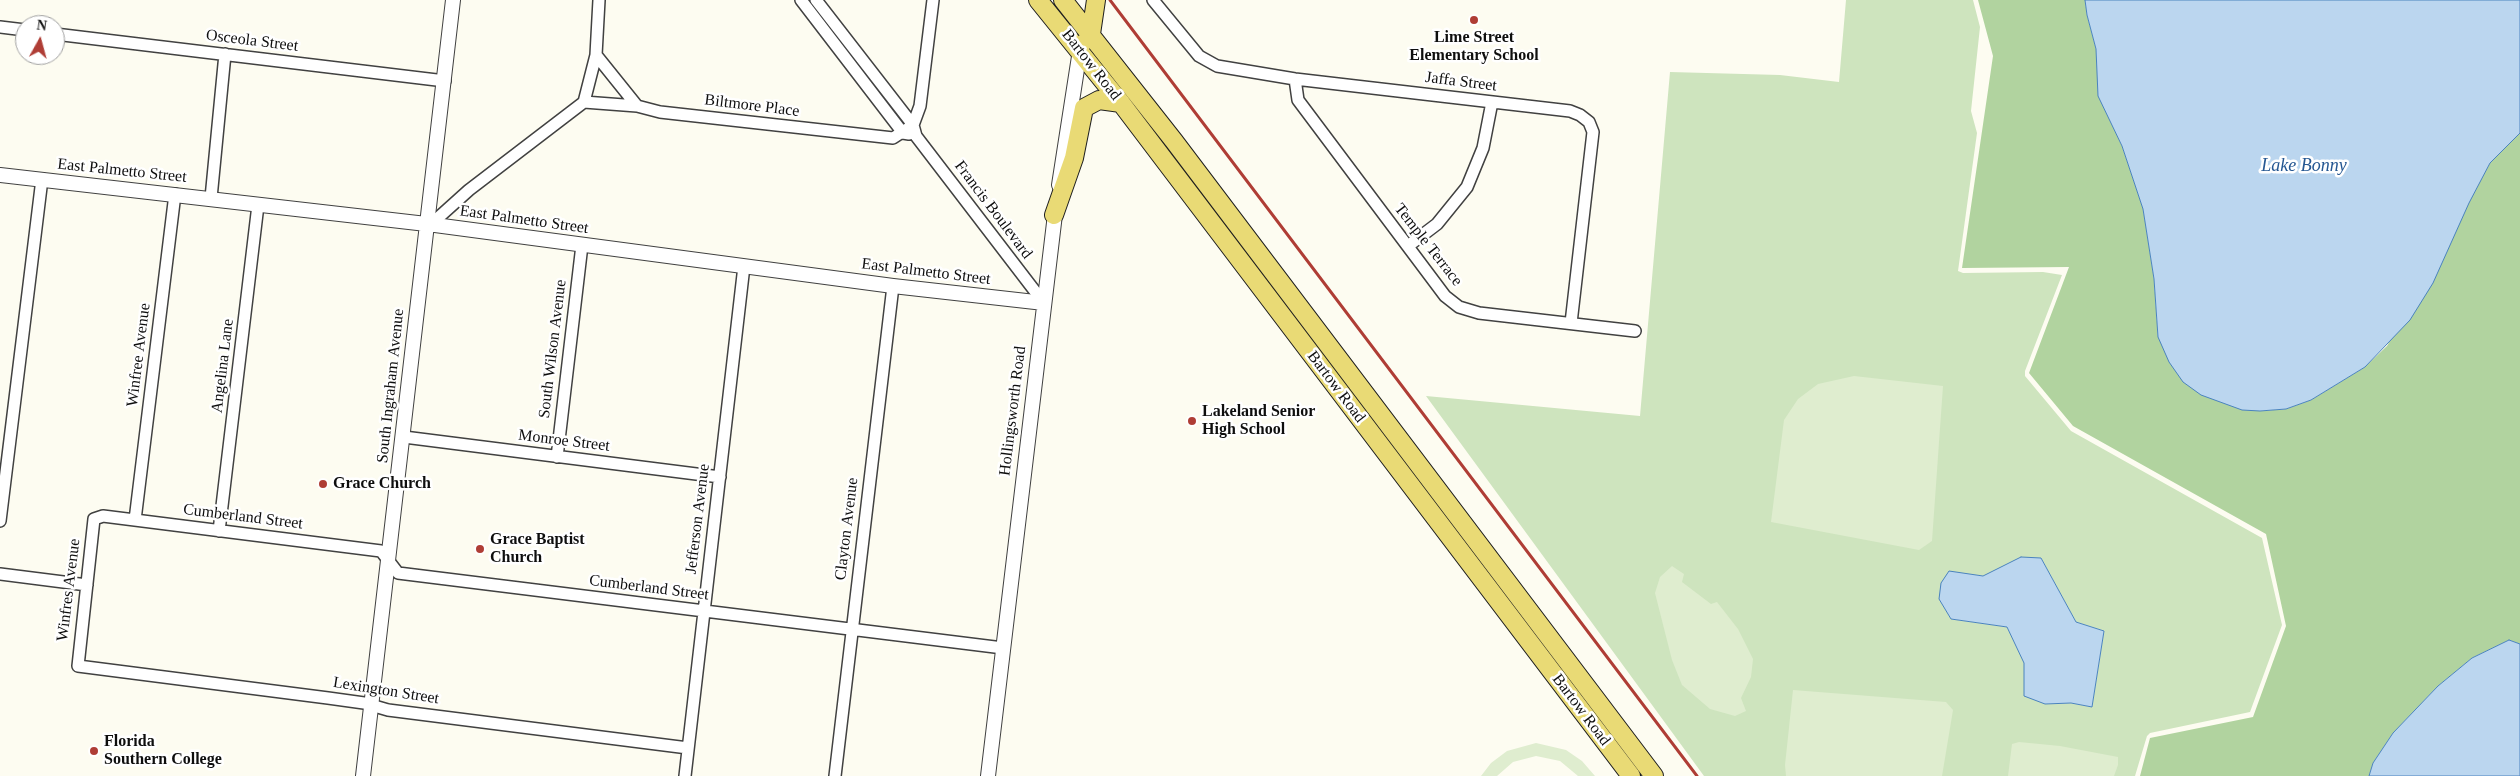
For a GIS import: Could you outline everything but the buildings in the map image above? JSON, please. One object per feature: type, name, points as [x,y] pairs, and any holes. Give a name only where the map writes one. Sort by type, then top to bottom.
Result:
[{"type":"main road","name":"Bartow Road","points":[[1038,0],[1121,103],[1631,776]]},
{"type":"main road","name":"Bartow Road","points":[[1063,0],[1091,34],[1654,776]]},
{"type":"main road","points":[[1080,0],[1078,19],[1080,50]]},
{"type":"main road","points":[[1080,50],[1091,34],[1096,0]]},
{"type":"main road","points":[[1054,216],[1074,158],[1084,108],[1099,100],[1121,103]]},
{"type":"street","name":"South Ingraham Avenue","points":[[363,776],[404,438],[453,0]]},
{"type":"street","points":[[428,226],[469,190],[584,102],[596,55],[599,0]]},
{"type":"street","points":[[801,0],[903,133],[915,131],[920,106],[933,0]]},
{"type":"street","name":"Jaffa Street","points":[[1153,0],[1199,56],[1217,66],[1295,78],[1570,111],[1589,122],[1593,132],[1571,323]]},
{"type":"street","points":[[811,13],[819,3]]},
{"type":"street","name":"Francis Boulevard","points":[[819,3],[1044,303]]},
{"type":"street","points":[[0,27],[15,29]]},
{"type":"street","name":"Osceola Street","points":[[65,35],[444,81]]},
{"type":"street","name":"Hollingsworth Road","points":[[988,776],[1054,216],[1080,50]]},
{"type":"street","points":[[211,198],[225,54]]},
{"type":"street","points":[[596,55],[637,106]]},
{"type":"street","name":"Temple Terrace","points":[[1295,78],[1298,100],[1445,296],[1459,307],[1479,313],[1635,331]]},
{"type":"street","name":"Biltmore Place","points":[[584,102],[637,106],[660,112],[892,138],[903,133]]},
{"type":"street","points":[[1408,246],[1436,224],[1467,187],[1483,148],[1492,102]]},
{"type":"street","name":"East Palmetto Street","points":[[0,175],[211,198],[893,286],[1044,303]]},
{"type":"street","points":[[0,521],[42,179]]},
{"type":"street","name":"Winfree Avenue","points":[[135,520],[175,194]]},
{"type":"street","name":"Angelina Lane","points":[[219,531],[258,205]]},
{"type":"street","name":"South Wilson Avenue","points":[[557,457],[582,245]]},
{"type":"street","name":"Jefferson Avenue","points":[[685,776],[744,266]]},
{"type":"street","name":"Clayton Avenue","points":[[835,776],[893,286]]},
{"type":"street","name":"Monroe Street","points":[[404,438],[720,477]]},
{"type":"street","name":"Cumberland Street","points":[[94,519],[103,516],[382,551],[398,573],[1003,648]]},
{"type":"street","name":"Winfres Avenue","points":[[78,666],[94,519]]},
{"type":"street","points":[[0,574],[87,585]]},
{"type":"street","points":[[1502,605],[1516,594]]},
{"type":"street","name":"Lexington Street","points":[[78,666],[328,698],[388,710],[688,748]]},
{"type":"green space","points":[[1846,0],[1973,0],[1980,27],[1971,111],[1977,133],[1958,271],[1963,273],[2043,272],[2062,275],[2025,371],[2025,376],[2071,431],[2262,538],[2282,625],[2250,712],[2150,733],[2147,736],[2135,776],[1704,776],[1426,396],[1640,416],[1670,72],[1780,75],[1839,82]],"holes":[[[2041,558],[2076,622],[2104,631],[2092,707],[2071,703],[2045,704],[2007,627],[1951,619],[1940,599],[1949,572],[1983,576]]]},
{"type":"green space","points":[[1978,0],[2085,0],[2096,49],[2099,96],[2122,146],[2143,208],[2154,279],[2158,337],[2260,411],[2286,409],[2311,400],[2365,367],[2387,346],[2490,163],[2520,133],[2520,644],[2509,640],[2472,658],[2438,686],[2393,733],[2373,763],[2369,776],[2140,776],[2150,738],[2253,717],[2286,626],[2266,534],[2073,426],[2029,373],[2069,267],[1962,268],[1993,56]]},
{"type":"green space","points":[[1854,376],[1943,386],[1932,541],[1919,550],[1771,522],[1784,420],[1798,399],[1818,384]]},
{"type":"green space","points":[[1672,566],[1684,574],[1682,582],[1711,604],[1717,602],[1738,629],[1753,659],[1751,677],[1741,698],[1746,711],[1735,716],[1710,709],[1682,685],[1672,660],[1655,593],[1660,577]]},
{"type":"green space","points":[[1793,690],[1946,702],[1953,710],[1942,776],[1786,776],[1785,765]]},
{"type":"green space","points":[[2019,742],[2060,746],[2118,757],[2118,765],[2114,776],[2008,776],[2012,744]]},
{"type":"green space","points":[[1536,743],[1566,750],[1582,761],[1595,776],[1578,776],[1560,761],[1536,756],[1513,762],[1497,776],[1481,776],[1491,763],[1507,751]]},
{"type":"water","name":"Lake Bonny","points":[[2085,0],[2520,0],[2520,133],[2490,163],[2469,203],[2433,283],[2410,320],[2365,367],[2311,400],[2286,409],[2242,410],[2201,395],[2183,382],[2169,362],[2158,337],[2154,279],[2143,209],[2122,146],[2098,96],[2096,49]]},
{"type":"water","points":[[2021,557],[2041,558],[2076,622],[2104,631],[2092,707],[2071,703],[2045,704],[2024,696],[2024,663],[2007,627],[1951,619],[1939,599],[1941,583],[1949,571],[1983,576]]},
{"type":"water","points":[[2509,640],[2520,644],[2520,776],[2369,776],[2373,763],[2393,733],[2438,686],[2472,658]]},
{"type":"railway","points":[[1110,0],[1697,776]]},
{"type":"place","name":"Lime Street Elementary School","points":[[1474,20]]},
{"type":"place","name":"Lakeland Senior High School","points":[[1192,421]]},
{"type":"place","name":"Grace Church","points":[[323,484]]},
{"type":"place","name":"Grace Baptist Church","points":[[480,549]]},
{"type":"place","name":"Florida Southern College","points":[[94,751]]}]
